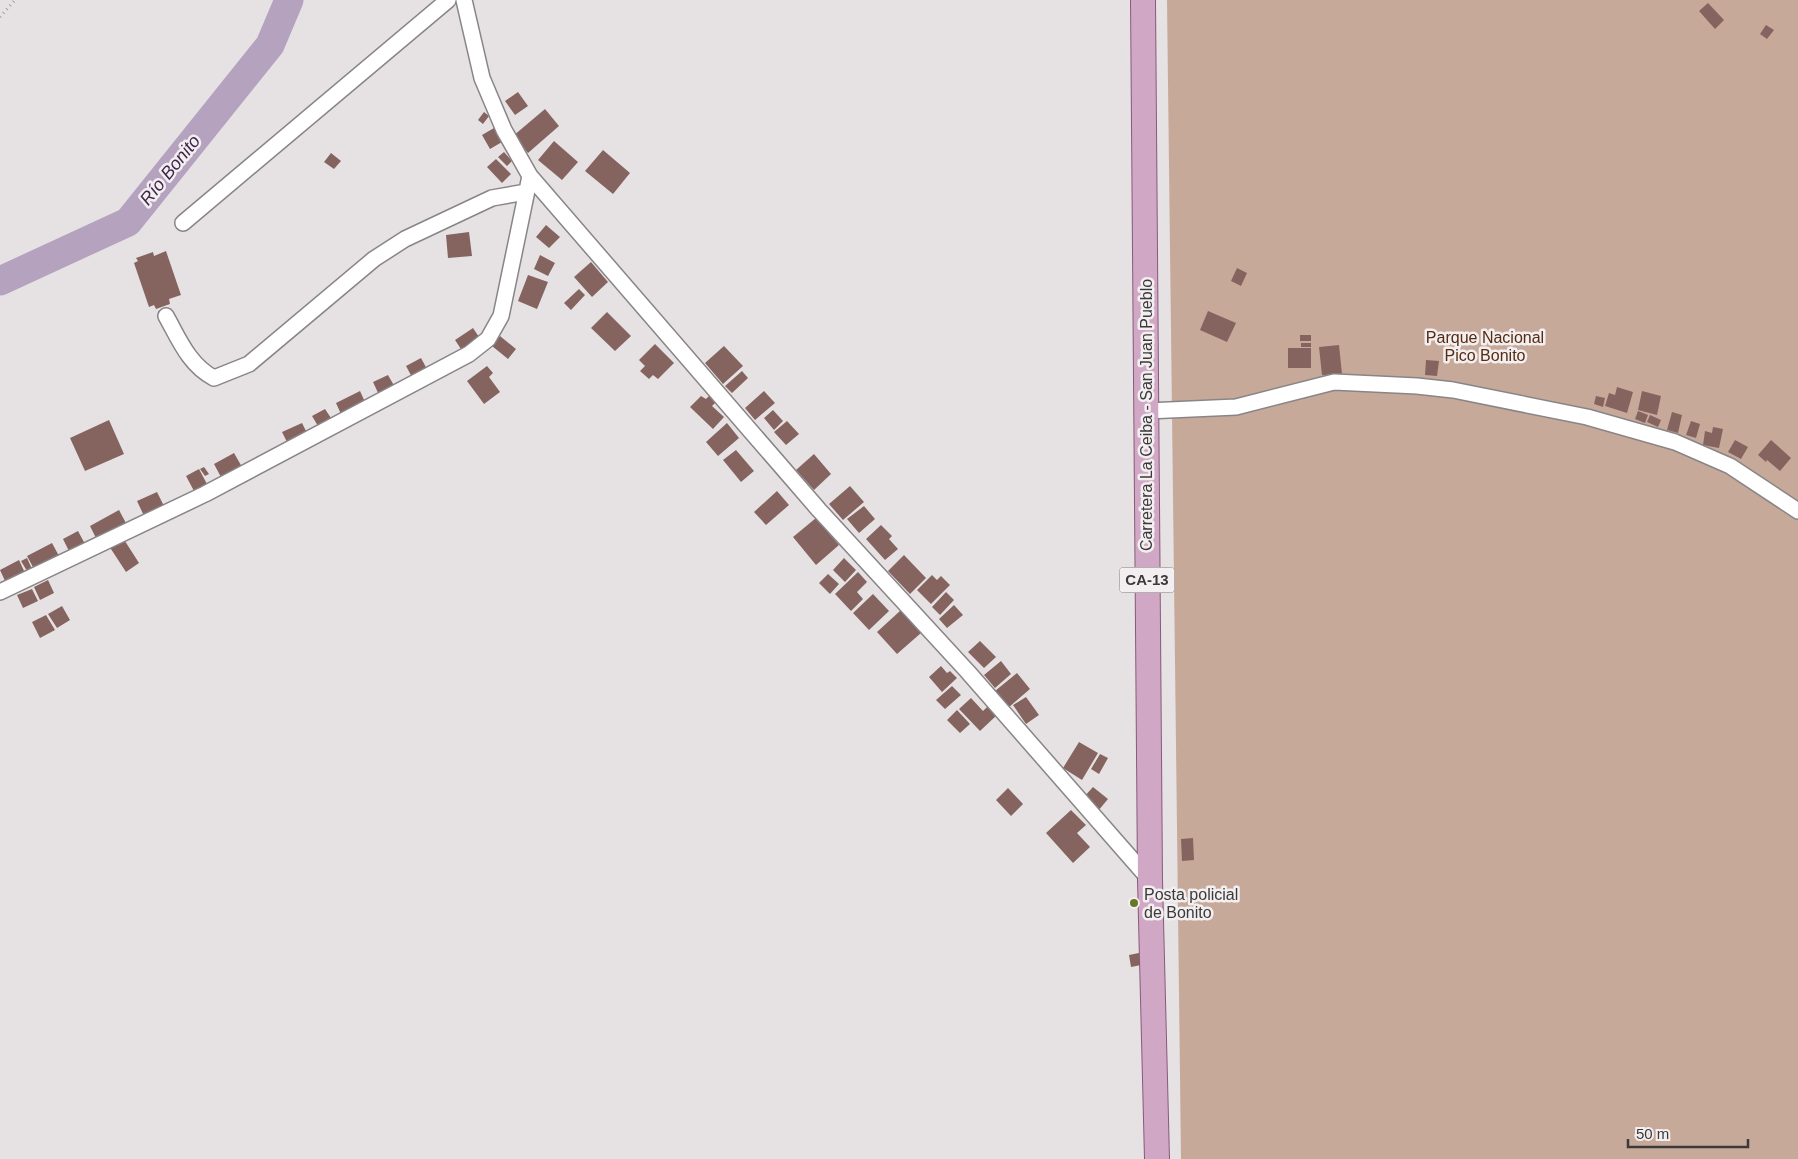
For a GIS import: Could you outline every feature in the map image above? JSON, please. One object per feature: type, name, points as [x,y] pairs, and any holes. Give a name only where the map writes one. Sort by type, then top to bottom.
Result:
[{"type":"main road","name":"Carretera La Ceiba - San Juan Pueblo","points":[[1143,0],[1150,880],[1156,1159]]},
{"type":"street","points":[[183,223],[448,0]]},
{"type":"street","points":[[464,0],[482,78],[504,130],[530,176],[819,510],[968,672],[1150,880]]},
{"type":"street","points":[[0,592],[205,494],[468,354],[488,339],[501,316],[530,176]]},
{"type":"street","points":[[166,316],[190,358],[202,372],[214,378],[232,372],[249,364],[374,259],[405,239],[492,198],[526,192]]},
{"type":"street","points":[[1147,411],[1236,406],[1334,382],[1417,386],[1453,390],[1587,417],[1675,442],[1730,466],[1798,511]]},
{"type":"path","points":[[0,17],[15,0]]},
{"type":"green space","name":"Parque Nacional Pico Bonito","points":[[1167,0],[1798,0],[1798,1159],[1181,1159]]},
{"type":"building","points":[[1708,3],[1724,20],[1715,29],[1699,11]]},
{"type":"building","points":[[1766,25],[1774,30],[1767,39],[1760,34]]},
{"type":"building","points":[[518,92],[528,106],[515,115],[505,101]]},
{"type":"building","points":[[545,109],[559,126],[528,153],[513,136]]},
{"type":"building","points":[[484,112],[489,116],[483,124],[478,120]]},
{"type":"building","points":[[494,128],[502,142],[490,149],[482,135]]},
{"type":"building","points":[[554,141],[578,162],[562,180],[538,160]]},
{"type":"building","points":[[603,150],[630,173],[613,194],[585,171]]},
{"type":"building","points":[[504,152],[512,161],[507,166],[498,157]]},
{"type":"building","points":[[331,153],[341,161],[334,169],[324,162]]},
{"type":"building","points":[[496,159],[511,174],[502,183],[487,167]]},
{"type":"building","points":[[546,225],[560,237],[549,248],[536,237]]},
{"type":"building","points":[[469,232],[472,256],[448,258],[446,235]]},
{"type":"building","points":[[166,251],[181,295],[169,299],[170,304],[156,309],[154,305],[149,307],[134,263],[138,261],[136,258],[153,252],[154,256]]},
{"type":"building","points":[[540,255],[555,263],[548,276],[534,269]]},
{"type":"building","points":[[591,262],[608,282],[592,297],[574,277]]},
{"type":"building","points":[[1237,268],[1247,273],[1241,286],[1231,281]]},
{"type":"building","points":[[528,275],[548,282],[537,309],[518,301]]},
{"type":"building","points":[[579,289],[585,295],[571,310],[564,303]]},
{"type":"building","points":[[1208,311],[1236,323],[1227,342],[1200,330]]},
{"type":"building","points":[[607,312],[631,336],[615,351],[591,328]]},
{"type":"building","points":[[473,328],[481,340],[463,352],[455,340]]},
{"type":"building","points":[[1300,335],[1311,335],[1311,341],[1300,341]]},
{"type":"building","points":[[500,336],[516,349],[508,359],[492,346]]},
{"type":"building","points":[[1301,343],[1311,343],[1311,347],[1301,347]]},
{"type":"building","points":[[655,344],[674,363],[658,379],[653,375],[649,379],[640,371],[645,366],[639,360]]},
{"type":"building","points":[[1339,345],[1342,374],[1322,375],[1319,347]]},
{"type":"building","points":[[724,346],[743,366],[723,384],[705,363]]},
{"type":"building","points":[[1288,348],[1311,348],[1311,368],[1288,368]]},
{"type":"building","points":[[421,358],[428,371],[413,379],[406,366]]},
{"type":"building","points":[[1426,360],[1439,361],[1437,376],[1425,375]]},
{"type":"building","points":[[487,366],[493,373],[489,377],[500,392],[484,404],[467,381]]},
{"type":"building","points":[[742,371],[748,378],[732,393],[725,386]]},
{"type":"building","points":[[388,375],[396,389],[380,397],[373,382]]},
{"type":"building","points":[[1617,387],[1633,392],[1627,413],[1605,406],[1609,393],[1615,395]]},
{"type":"building","points":[[360,391],[365,402],[341,414],[336,403]]},
{"type":"building","points":[[764,391],[775,403],[755,420],[745,408]]},
{"type":"building","points":[[1642,391],[1661,396],[1657,415],[1638,410]]},
{"type":"building","points":[[710,395],[717,401],[712,406],[724,417],[713,429],[690,407],[701,396],[706,399]]},
{"type":"building","points":[[1596,396],[1605,398],[1603,407],[1594,404]]},
{"type":"building","points":[[325,409],[331,418],[318,426],[312,416]]},
{"type":"building","points":[[773,410],[783,421],[774,430],[764,418]]},
{"type":"building","points":[[1638,411],[1648,415],[1645,423],[1635,419]]},
{"type":"building","points":[[1672,412],[1682,415],[1678,433],[1667,430]]},
{"type":"building","points":[[1650,415],[1661,420],[1658,427],[1647,422]]},
{"type":"building","points":[[109,420],[124,454],[85,471],[70,438]]},
{"type":"building","points":[[787,421],[799,434],[786,445],[774,432]]},
{"type":"building","points":[[1691,421],[1700,424],[1696,438],[1686,435]]},
{"type":"building","points":[[302,423],[308,435],[288,444],[282,432]]},
{"type":"building","points":[[727,423],[739,438],[718,456],[706,442]]},
{"type":"building","points":[[1713,427],[1723,429],[1719,448],[1703,445],[1705,431],[1712,433]]},
{"type":"building","points":[[1735,440],[1748,447],[1741,459],[1728,452]]},
{"type":"building","points":[[1771,440],[1791,458],[1780,471],[1758,455]]},
{"type":"building","points":[[736,450],[754,471],[741,482],[723,460]]},
{"type":"building","points":[[234,453],[242,467],[222,479],[214,464]]},
{"type":"building","points":[[814,454],[831,474],[814,490],[796,470]]},
{"type":"building","points":[[204,467],[209,474],[205,476],[200,469]]},
{"type":"building","points":[[199,469],[207,484],[194,491],[186,476]]},
{"type":"building","points":[[850,486],[864,502],[843,520],[829,504]]},
{"type":"building","points":[[777,491],[789,505],[766,525],[754,512]]},
{"type":"building","points":[[157,492],[165,508],[145,518],[137,501]]},
{"type":"building","points":[[864,506],[875,519],[859,533],[847,519]]},
{"type":"building","points":[[119,510],[127,525],[97,540],[90,526]]},
{"type":"building","points":[[816,518],[839,545],[816,565],[793,537]]},
{"type":"building","points":[[881,525],[892,536],[889,539],[898,549],[885,560],[866,539]]},
{"type":"building","points":[[78,531],[85,544],[69,551],[63,539]]},
{"type":"building","points":[[123,538],[139,563],[126,572],[109,546]]},
{"type":"building","points":[[52,543],[59,556],[34,569],[27,556]]},
{"type":"building","points":[[904,555],[926,578],[910,594],[888,571]]},
{"type":"building","points":[[27,558],[32,569],[27,571],[21,561]]},
{"type":"building","points":[[844,558],[856,570],[845,582],[833,570]]},
{"type":"building","points":[[19,560],[25,573],[6,583],[0,570]]},
{"type":"building","points":[[858,572],[867,582],[857,592],[863,599],[851,611],[835,594]]},
{"type":"building","points":[[828,574],[839,584],[830,594],[819,583]]},
{"type":"building","points":[[932,575],[937,580],[941,576],[950,585],[931,604],[917,590]]},
{"type":"building","points":[[48,580],[54,593],[40,600],[34,587]]},
{"type":"building","points":[[32,589],[38,601],[23,608],[17,595]]},
{"type":"building","points":[[946,592],[954,600],[940,615],[932,607]]},
{"type":"building","points":[[873,594],[889,611],[869,630],[853,613]]},
{"type":"building","points":[[954,605],[963,615],[947,628],[939,619]]},
{"type":"building","points":[[62,606],[70,620],[57,628],[48,614]]},
{"type":"building","points":[[901,610],[921,633],[897,654],[877,632]]},
{"type":"building","points":[[46,615],[55,630],[40,638],[32,622]]},
{"type":"building","points":[[980,641],[996,657],[984,668],[968,652]]},
{"type":"building","points":[[1001,661],[1011,674],[995,688],[984,675]]},
{"type":"building","points":[[941,666],[947,673],[950,671],[957,678],[942,692],[929,677]]},
{"type":"building","points":[[1017,673],[1030,689],[1008,708],[995,691]]},
{"type":"building","points":[[952,686],[961,695],[945,709],[936,700]]},
{"type":"building","points":[[1026,697],[1039,715],[1026,724],[1013,705]]},
{"type":"building","points":[[971,698],[983,711],[988,706],[997,715],[980,731],[959,709]]},
{"type":"building","points":[[957,710],[970,724],[960,733],[947,720]]},
{"type":"building","points":[[1079,742],[1098,753],[1082,780],[1063,768]]},
{"type":"building","points":[[1100,754],[1108,758],[1099,774],[1091,769]]},
{"type":"building","points":[[1093,787],[1108,799],[1098,811],[1083,798]]},
{"type":"building","points":[[1008,788],[1023,804],[1011,816],[996,800]]},
{"type":"building","points":[[1071,810],[1086,825],[1077,833],[1090,847],[1073,863],[1046,833]]},
{"type":"building","points":[[1193,838],[1194,860],[1182,861],[1181,839]]},
{"type":"building","points":[[1139,953],[1141,965],[1131,967],[1129,955]]},
{"type":"waterway","name":"Río Bonito","points":[[0,281],[128,222],[270,45],[289,0]]},
{"type":"place","name":"Posta policial de Bonito","points":[[1134,903]]}]
